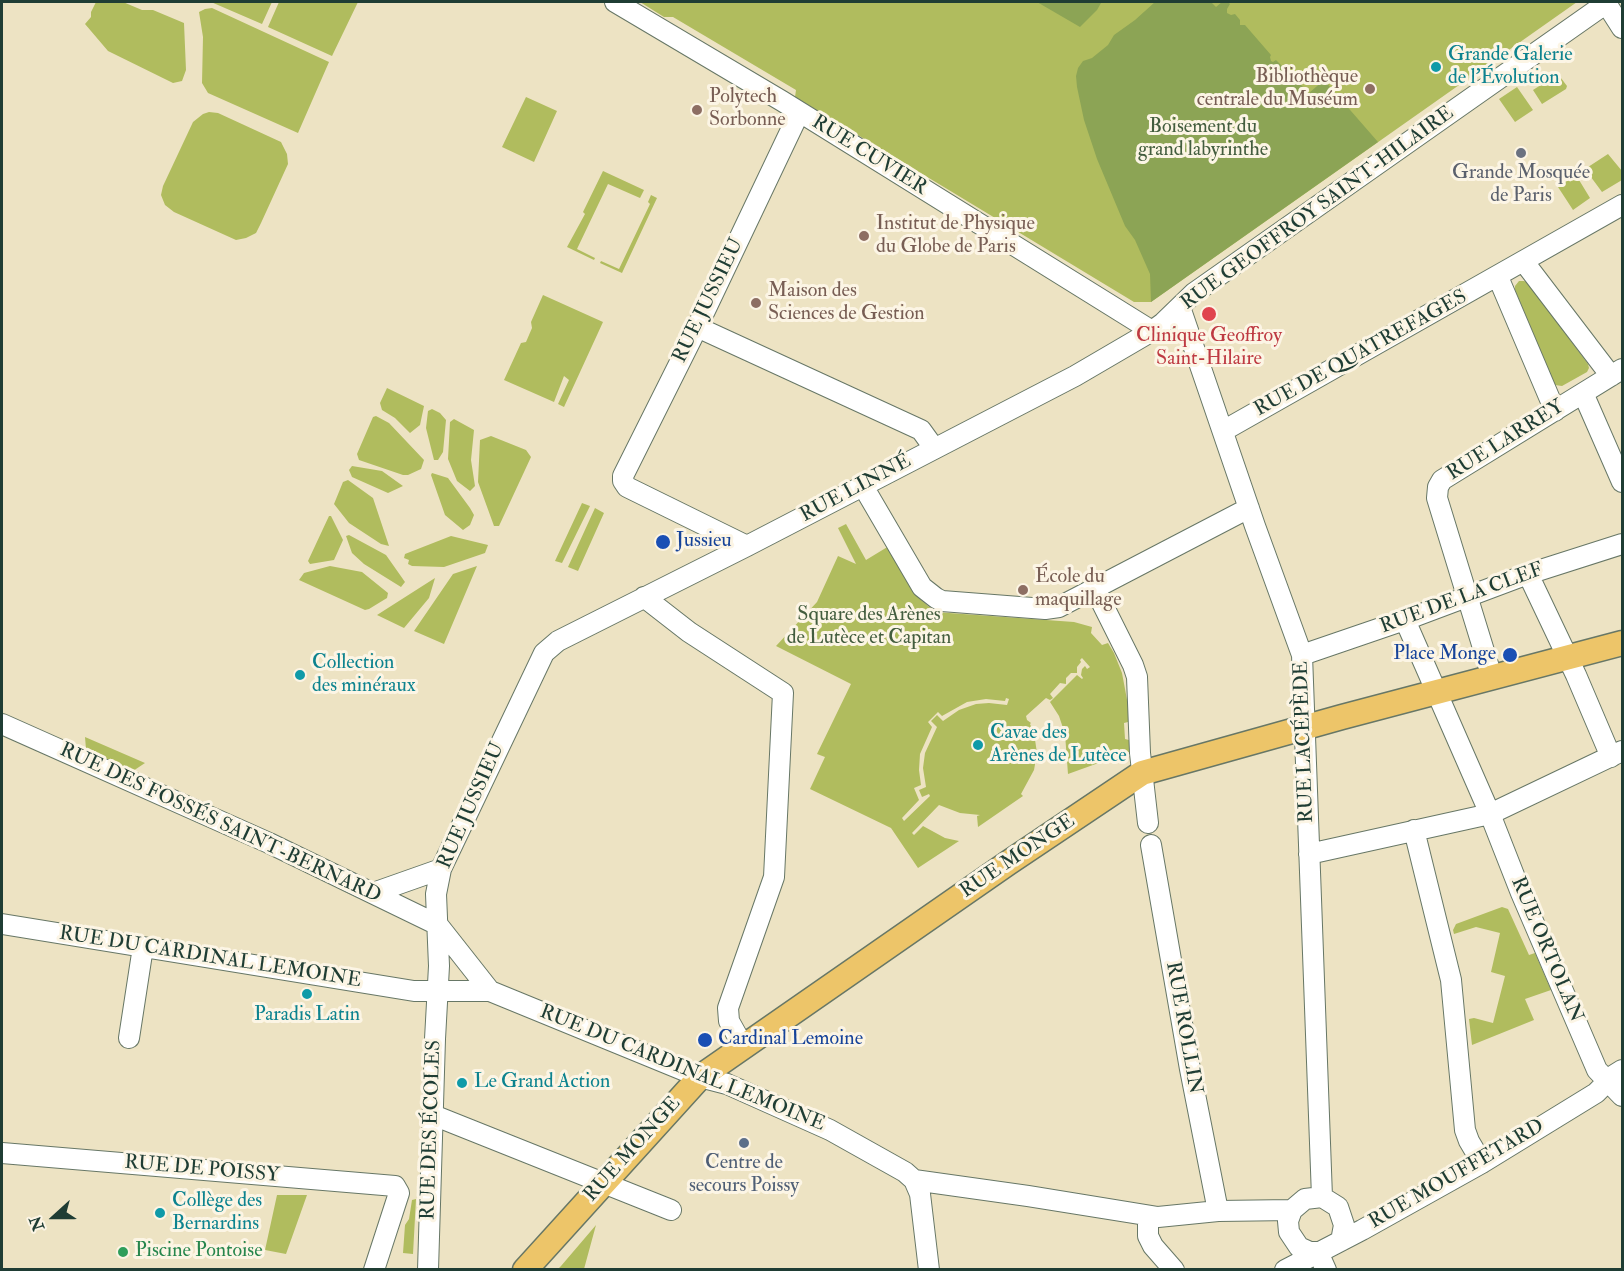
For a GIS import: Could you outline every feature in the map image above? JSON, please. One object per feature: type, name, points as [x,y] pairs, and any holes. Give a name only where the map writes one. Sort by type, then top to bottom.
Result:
[{"type":"main road","name":"RUE MONGE","points":[[525,1269],[700,1077],[1142,773],[1304,727],[1623,643]]},
{"type":"street","name":"RUE CUVIER","points":[[615,2],[1152,330]]},
{"type":"street","points":[[1607,2],[1623,28]]},
{"type":"street","name":"RUE GEOFFROY SAINT-HILAIRE","points":[[1177,310],[1194,293],[1607,2]]},
{"type":"street","name":"RUE JUSSIEU","points":[[747,546],[627,487],[623,476],[799,113]]},
{"type":"street","name":"RUE DE QUATREFAGES","points":[[1223,431],[1623,205]]},
{"type":"street","points":[[1524,262],[1617,372]]},
{"type":"street","points":[[1498,276],[1555,411]]},
{"type":"street","name":"RUE LINNÉ","points":[[537,664],[544,653],[558,641],[1075,376],[1152,330],[1177,310]]},
{"type":"street","name":"RUE LACÉPÈDE","points":[[1177,310],[1223,431],[1302,655],[1322,1197]]},
{"type":"street","points":[[697,327],[921,429],[934,448]]},
{"type":"street","name":"RUE LARREY","points":[[1492,677],[1437,498],[1438,487],[1442,480],[1617,372]]},
{"type":"street","points":[[1583,393],[1623,482]]},
{"type":"street","points":[[863,486],[922,587],[936,598],[942,601],[1045,609],[1059,608],[1249,508]]},
{"type":"street","name":"RUE DE LA CLEF","points":[[1302,655],[1405,620],[1528,574],[1623,544]]},
{"type":"street","points":[[1309,854],[1490,814],[1617,754],[1567,657],[1528,574]]},
{"type":"street","points":[[1095,589],[1137,677],[1142,773],[1148,823]]},
{"type":"street","points":[[644,597],[689,632],[783,693],[774,877],[728,1008],[729,1021],[743,1046]]},
{"type":"street","points":[[1405,620],[1490,814]]},
{"type":"street","name":"RUE JUSSIEU","points":[[438,991],[436,894],[441,869],[537,664]]},
{"type":"street","name":"RUE DES FOSSÉS SAINT-BERNARD","points":[[2,724],[260,839],[438,925]]},
{"type":"street","name":"RUE ORTOLAN","points":[[1490,814],[1521,893],[1597,1070],[1616,1076],[1623,1096]]},
{"type":"street","points":[[1414,830],[1451,980],[1465,1131],[1482,1163]]},
{"type":"street","name":"RUE ROLLIN","points":[[1151,844],[1190,1069],[1218,1210]]},
{"type":"street","points":[[373,893],[441,869]]},
{"type":"street","name":"RUE DU CARDINAL LEMOINE","points":[[2,924],[414,991],[490,990],[700,1077],[727,1084],[830,1130],[905,1172],[914,1180],[1158,1218],[1218,1210],[1292,1210]]},
{"type":"street","name":"RUE DU CARDINAL LEMOINE","points":[[438,925],[490,990]]},
{"type":"street","points":[[129,1038],[143,947]]},
{"type":"street","name":"RUE DES ÉCOLES","points":[[428,1269],[438,991]]},
{"type":"street","name":"RUE MOUFFETARD","points":[[1285,1269],[1322,1261],[1341,1241],[1482,1163],[1596,1093],[1616,1076]]},
{"type":"street","points":[[433,1115],[671,1210]]},
{"type":"street","name":"RUE DE POISSY","points":[[2,1153],[395,1186],[399,1193],[374,1269]]},
{"type":"street","points":[[914,1180],[920,1194],[929,1269]]},
{"type":"street","points":[[1322,1261],[1304,1250],[1292,1238],[1288,1227],[1292,1210],[1305,1199],[1322,1197],[1333,1202],[1341,1212],[1344,1225],[1341,1241]]},
{"type":"street","points":[[1148,1216],[1148,1236],[1153,1246],[1174,1269]]},
{"type":"green space","points":[[96,2],[123,2],[142,10],[153,10],[184,23],[186,70],[182,81],[173,83],[108,51],[85,24],[91,17]]},
{"type":"green space","points":[[211,2],[272,2],[262,24]]},
{"type":"green space","points":[[279,2],[358,2],[332,56],[268,27]]},
{"type":"green space","points":[[640,2],[1577,2],[1151,302],[1134,302],[795,97],[796,90],[673,17],[664,17]]},
{"type":"green space","points":[[1037,2],[1101,2],[1101,3],[1080,27]]},
{"type":"green space","name":"Boisement du grand labyrinthe","points":[[1155,2],[1211,2],[1216,7],[1222,2],[1228,2],[1230,4],[1227,13],[1235,14],[1240,20],[1240,25],[1245,25],[1271,55],[1271,61],[1276,60],[1309,93],[1324,80],[1378,142],[1151,302],[1150,274],[1135,240],[1125,226],[1097,159],[1084,120],[1076,76],[1083,61],[1092,58],[1108,45],[1114,35]]},
{"type":"green space","points":[[212,8],[329,62],[298,133],[208,93],[202,83],[203,37],[199,12]]},
{"type":"green space","points":[[1558,74],[1567,86],[1566,89],[1542,104],[1533,90]]},
{"type":"green space","points":[[1517,87],[1533,110],[1515,122],[1499,99]]},
{"type":"green space","points":[[526,97],[557,111],[534,162],[502,147]]},
{"type":"green space","points":[[209,112],[218,113],[281,142],[287,154],[288,164],[261,223],[256,233],[246,238],[236,240],[174,212],[165,205],[161,195],[193,122]]},
{"type":"green space","points":[[1608,154],[1622,171],[1622,180],[1602,192],[1585,169]]},
{"type":"green space","points":[[603,171],[644,190],[640,198],[608,184],[577,249],[595,258],[594,260],[567,247],[585,214],[583,212]]},
{"type":"green space","points":[[1576,175],[1590,198],[1573,210],[1558,187]]},
{"type":"green space","points":[[651,195],[657,198],[622,273],[600,263],[601,261],[619,269],[650,204],[648,202]]},
{"type":"green space","points":[[1519,281],[1528,283],[1588,364],[1587,372],[1562,386],[1555,385],[1515,290]]},
{"type":"green space","points":[[543,295],[603,322],[564,407],[558,404],[569,380],[564,376],[554,402],[504,380],[521,343],[526,342],[532,328],[531,322]]},
{"type":"green space","points":[[387,388],[424,406],[420,425],[410,433],[395,418],[382,410],[380,403]]},
{"type":"green space","points":[[432,409],[446,420],[443,452],[438,460],[434,460],[426,428],[428,411]]},
{"type":"green space","points":[[376,416],[389,423],[424,460],[421,469],[403,475],[359,460],[357,454],[373,417]]},
{"type":"green space","points":[[454,419],[474,430],[471,460],[475,486],[470,491],[457,481],[448,459],[450,422]]},
{"type":"green space","points":[[491,436],[526,450],[531,457],[499,526],[494,526],[478,482],[480,440]]},
{"type":"green space","points":[[352,466],[382,471],[403,486],[388,493],[352,477],[349,470]]},
{"type":"green space","points":[[432,473],[448,478],[474,515],[470,525],[463,530],[445,515]]},
{"type":"green space","points":[[348,480],[373,498],[389,546],[381,544],[349,523],[334,504],[343,482]]},
{"type":"green space","points":[[582,503],[590,506],[562,563],[555,561]]},
{"type":"green space","points":[[595,508],[604,513],[578,571],[568,567]]},
{"type":"green space","points":[[329,516],[343,540],[334,560],[310,564],[308,561]]},
{"type":"green space","name":"Square des Arènes de Lutèce et Capitan","points":[[846,524],[866,560],[889,546],[920,599],[935,612],[1074,622],[1092,627],[1091,633],[1102,645],[1108,643],[1122,673],[1128,705],[1128,722],[1124,723],[1125,739],[1129,740],[1129,752],[1068,774],[1065,734],[1059,716],[1050,702],[1077,675],[1083,678],[1082,669],[1085,666],[1087,669],[1090,667],[1082,658],[1077,667],[1077,673],[1071,673],[1066,678],[1066,684],[1060,683],[1050,694],[1053,698],[1050,700],[1046,698],[1026,716],[1034,733],[1037,753],[1034,770],[1021,794],[1023,796],[978,827],[977,816],[980,815],[960,813],[939,805],[912,833],[914,835],[923,826],[945,838],[959,841],[918,868],[891,828],[810,789],[825,757],[817,754],[851,684],[776,646],[817,602],[838,556],[856,564],[838,528]],"holes":[[[1009,699],[1007,705],[976,704],[959,710],[943,721],[937,715],[931,721],[937,727],[925,753],[923,768],[926,787],[919,790],[922,797],[929,794],[930,796],[904,821],[902,818],[919,800],[914,788],[921,785],[920,754],[932,727],[928,722],[938,712],[942,716],[967,702]]]},
{"type":"green space","points":[[349,535],[386,555],[405,582],[401,587],[364,564],[352,553],[346,536]]},
{"type":"green space","points":[[451,536],[488,545],[485,553],[444,567],[412,566],[408,564],[409,560],[404,558],[405,554]]},
{"type":"green space","points":[[330,566],[362,572],[388,593],[387,598],[365,610],[299,580],[304,573]]},
{"type":"green space","points":[[477,566],[444,644],[414,631],[453,574]]},
{"type":"green space","points":[[435,578],[429,598],[404,628],[377,615]]},
{"type":"green space","points":[[85,737],[145,763],[133,771],[86,749]]},
{"type":"green space","points":[[1502,907],[1508,909],[1529,955],[1535,953],[1551,990],[1525,999],[1534,1020],[1472,1045],[1469,1019],[1474,1018],[1493,1023],[1505,976],[1491,972],[1500,933],[1476,927],[1454,934],[1453,930],[1456,924]]},
{"type":"green space","points":[[277,1195],[307,1195],[286,1254],[265,1250]]},
{"type":"green space","points":[[416,1199],[413,1254],[403,1253],[405,1225],[409,1219],[412,1200]]},
{"type":"green space","points":[[596,1225],[584,1269],[558,1269],[561,1266]]},
{"type":"place","name":"Grande Galerie de l'Évolution","points":[[1436,67]]},
{"type":"place","name":"Bibliothèque centrale du Muséum","points":[[1370,89]]},
{"type":"place","name":"Polytech Sorbonne","points":[[697,110]]},
{"type":"place","name":"Grande Mosquée de Paris","points":[[1521,153]]},
{"type":"place","name":"Institut de Physique du Globe de Paris","points":[[864,236]]},
{"type":"place","name":"Maison des Sciences de Gestion","points":[[756,303]]},
{"type":"place","name":"Clinique Geoffroy Saint-Hilaire","points":[[1209,314]]},
{"type":"place","name":"Jussieu","points":[[663,542]]},
{"type":"place","name":"École du maquillage","points":[[1023,590]]},
{"type":"place","name":"Place Monge","points":[[1510,655]]},
{"type":"place","name":"Collection des minéraux","points":[[300,675]]},
{"type":"place","name":"Cavae des Arènes de Lutèce","points":[[978,745]]},
{"type":"place","name":"Paradis Latin","points":[[307,994]]},
{"type":"place","name":"Cardinal Lemoine","points":[[705,1040]]},
{"type":"place","name":"Le Grand Action","points":[[462,1083]]},
{"type":"place","name":"Centre de secours Poissy","points":[[744,1143]]},
{"type":"place","name":"Collège des Bernardins","points":[[160,1213]]},
{"type":"place","name":"Piscine Pontoise","points":[[123,1252]]}]
